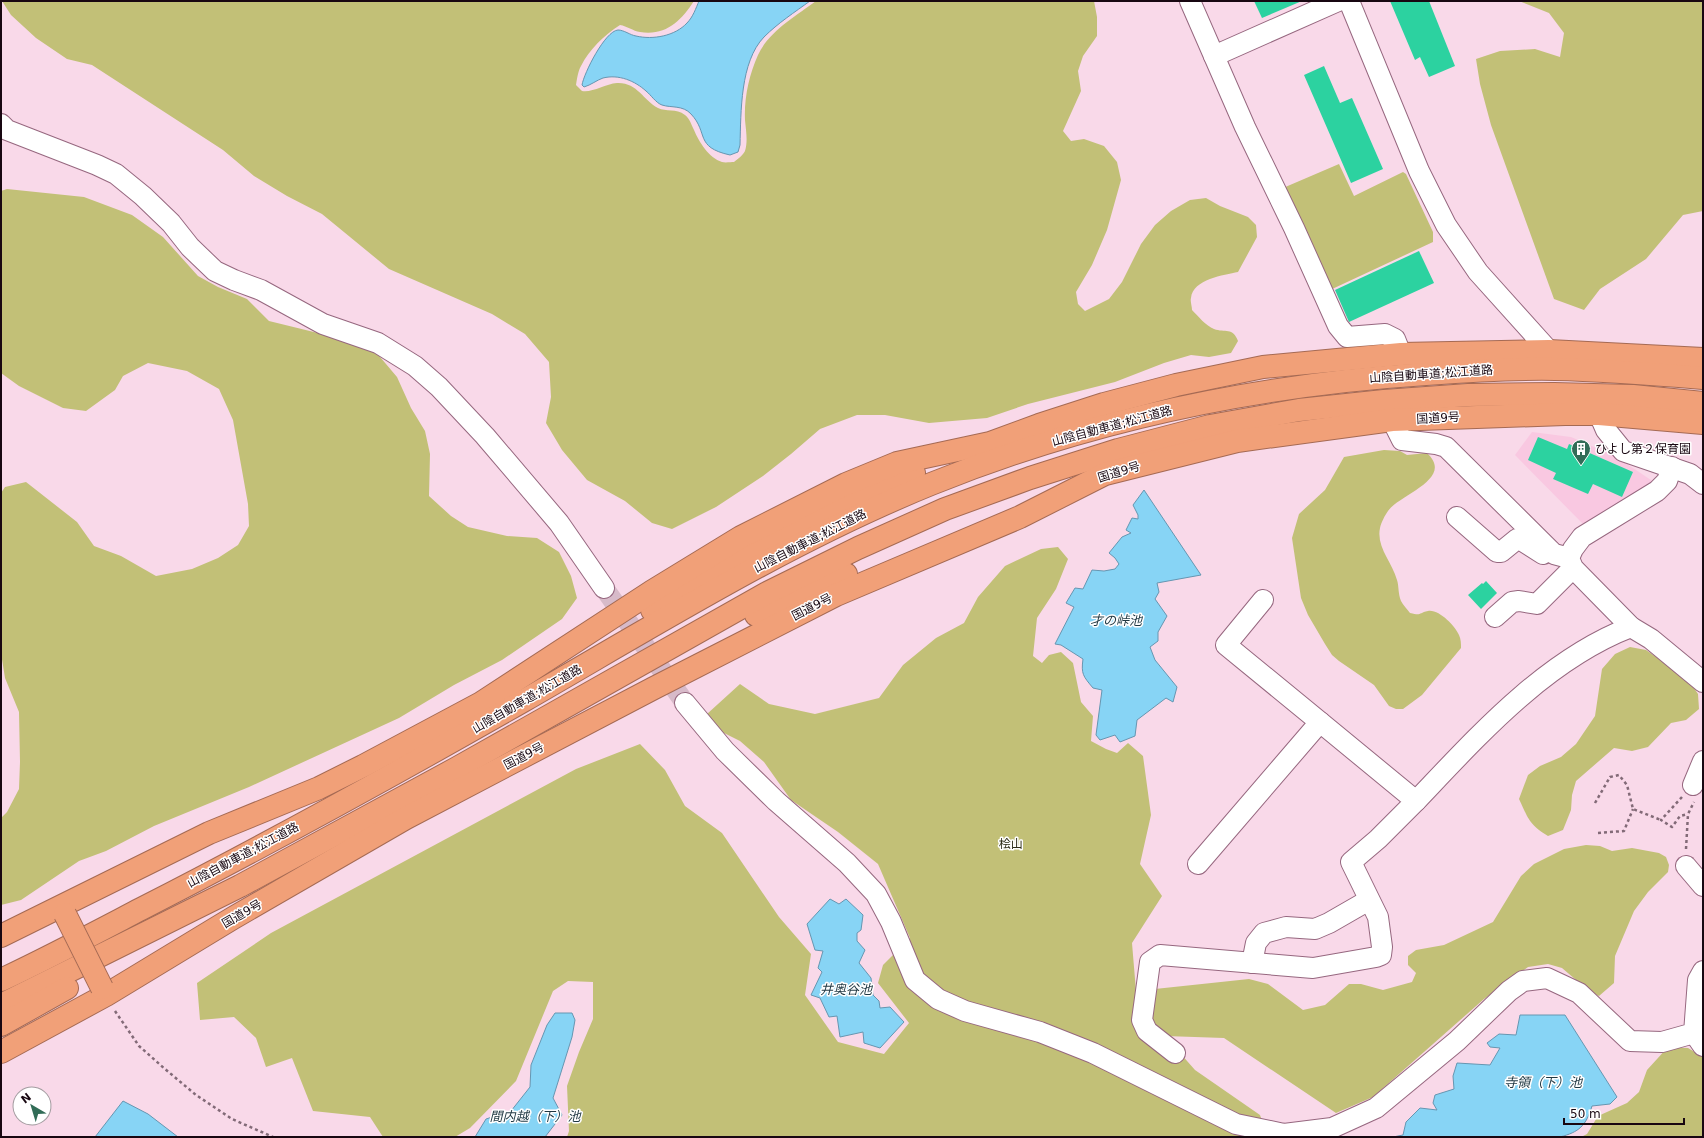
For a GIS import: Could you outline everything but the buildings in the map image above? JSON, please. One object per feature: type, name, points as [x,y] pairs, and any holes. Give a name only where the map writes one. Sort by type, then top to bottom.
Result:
[{"type":"highway","points":[[444,746],[639,619],[761,543],[892,481],[1039,425],[1104,404],[1176,385],[1263,368],[1401,354],[1549,351],[1703,359]]},
{"type":"highway","name":"山陰自動車道;松江道路","points":[[1,980],[230,864],[444,746],[752,570],[844,523],[933,484],[1019,452],[1107,425],[1209,402],[1295,387],[1382,377],[1466,371],[1551,368],[1636,372],[1703,378]]},
{"type":"highway","name":"山陰自動車道;松江道路","points":[[1,1005],[240,886],[457,768],[767,593],[858,548],[945,509],[1030,478],[1118,450],[1217,425],[1299,410],[1384,401],[1468,395],[1554,394],[1633,396],[1703,403]]},
{"type":"highway","name":"国道9号","points":[[1,1052],[104,991],[406,818],[836,595],[1020,516],[1105,474],[1237,441],[1392,420],[1557,414],[1599,414],[1703,422]]},
{"type":"highway","points":[[1,936],[63,910],[209,833],[325,784],[481,703],[651,592],[741,537],[846,484],[897,463],[990,444]]},
{"type":"highway","points":[[457,768],[663,661],[771,608],[940,534],[1105,474]]},
{"type":"highway","points":[[1,965],[230,864]]},
{"type":"highway","points":[[1,1025],[77,983],[240,886]]},
{"type":"highway","points":[[63,910],[104,991]]},
{"type":"street","points":[[1190,1],[1245,128],[1294,228],[1338,326],[1347,337],[1385,334],[1395,339],[1401,354]]},
{"type":"street","points":[[1214,56],[1338,1]]},
{"type":"street","points":[[1349,1],[1419,171],[1446,225],[1478,272],[1549,351]]},
{"type":"street","points":[[1,124],[7,130],[97,165],[116,174],[143,196],[171,223],[190,247],[215,271],[261,290],[323,324],[378,343],[415,366],[440,387],[485,436],[559,523],[604,588]]},
{"type":"street","points":[[1599,414],[1606,430],[1623,451],[1690,474],[1703,484]]},
{"type":"street","points":[[1392,420],[1402,440],[1436,444],[1446,447],[1566,560],[1631,627],[1651,639],[1703,682]]},
{"type":"street","points":[[1496,617],[1512,602],[1519,601],[1537,604],[1582,537],[1663,487],[1672,468]]},
{"type":"street","points":[[1458,517],[1497,552],[1501,552],[1517,539],[1521,540],[1542,554],[1566,560]]},
{"type":"street","points":[[1263,600],[1226,645],[1416,801]]},
{"type":"street","points":[[1175,1053],[1147,1031],[1142,1020],[1150,962],[1160,955],[1313,968],[1381,955],[1382,947],[1378,917],[1351,862],[1378,839],[1515,701],[1563,664],[1604,639],[1631,627]]},
{"type":"street","points":[[684,703],[725,751],[776,801],[847,863],[876,894],[891,922],[915,980],[938,999],[965,1011],[1040,1032],[1093,1053],[1236,1124],[1284,1134],[1332,1128],[1376,1108],[1457,1041],[1509,991],[1523,981],[1547,978],[1579,994],[1630,1041],[1662,1042],[1698,1040],[1698,980],[1703,971]]},
{"type":"street","points":[[1198,864],[1320,722]]},
{"type":"street","points":[[1694,792],[1703,761]]},
{"type":"street","points":[[1686,866],[1703,886]]},
{"type":"street","points":[[1252,963],[1256,943],[1264,933],[1286,927],[1315,929],[1329,923],[1369,900]]},
{"type":"path","points":[[1594,803],[1610,777],[1618,775],[1627,785],[1633,809],[1624,831],[1598,833]]},
{"type":"path","points":[[1686,866],[1688,814],[1694,792]]},
{"type":"path","points":[[1661,820],[1694,792]]},
{"type":"path","points":[[1633,809],[1661,820],[1672,827],[1680,816],[1688,814]]},
{"type":"path","points":[[104,991],[139,1046],[165,1070],[196,1095],[232,1119],[272,1137]]},
{"type":"shaded area","points":[[1532,432],[1571,437],[1615,456],[1651,480],[1653,484],[1586,524],[1582,523],[1515,455]]},
{"type":"green space","points":[[2,1],[694,1],[678,21],[672,26],[658,32],[640,32],[620,25],[614,29],[588,54],[580,68],[576,85],[582,91],[586,91],[617,83],[630,85],[658,108],[675,111],[685,115],[705,149],[713,157],[722,162],[734,162],[742,155],[746,147],[746,95],[752,70],[758,55],[763,46],[776,31],[816,1],[1094,1],[1097,17],[1097,36],[1083,56],[1078,71],[1081,91],[1063,131],[1071,141],[1084,139],[1104,146],[1117,162],[1121,180],[1107,230],[1092,265],[1076,292],[1078,304],[1085,311],[1109,299],[1122,282],[1141,244],[1155,225],[1171,211],[1190,200],[1206,198],[1220,206],[1248,217],[1256,225],[1257,237],[1238,272],[1203,282],[1197,286],[1191,299],[1192,310],[1205,323],[1211,328],[1231,332],[1238,341],[1231,353],[1209,357],[1191,355],[1164,363],[1115,382],[1028,404],[987,418],[929,423],[885,415],[857,415],[820,429],[763,476],[716,507],[672,529],[652,523],[625,501],[587,480],[562,450],[546,423],[551,397],[549,362],[525,334],[492,314],[389,269],[322,214],[287,196],[254,176],[223,150],[92,65],[67,59],[36,38],[11,15]]},
{"type":"green space","points":[[1519,1],[1703,1],[1703,211],[1683,215],[1646,259],[1600,289],[1584,310],[1554,299],[1491,125],[1480,84],[1476,59],[1500,51],[1535,49],[1560,57],[1564,33],[1549,13]]},
{"type":"green space","points":[[1339,164],[1354,196],[1403,172],[1406,174],[1433,232],[1433,242],[1330,290],[1283,188]]},
{"type":"green space","points":[[7,189],[84,197],[132,215],[163,237],[198,276],[218,287],[247,299],[269,321],[326,335],[375,351],[397,377],[411,408],[425,431],[430,454],[429,496],[451,516],[468,527],[507,536],[537,538],[559,552],[571,576],[577,598],[562,619],[502,660],[454,685],[399,718],[249,787],[154,826],[106,851],[79,861],[21,900],[1,905],[1,818],[7,812],[19,789],[20,762],[19,712],[5,678],[1,653],[1,493],[5,487],[26,482],[77,522],[94,546],[121,556],[156,576],[192,569],[218,558],[238,545],[249,526],[248,504],[233,420],[219,389],[187,371],[148,363],[123,376],[115,390],[86,411],[63,408],[19,386],[1,373],[1,191]]},
{"type":"green space","points":[[1384,450],[1400,451],[1407,455],[1427,453],[1434,462],[1434,471],[1430,478],[1394,505],[1387,513],[1380,528],[1380,542],[1395,573],[1400,598],[1405,607],[1410,613],[1418,614],[1432,611],[1442,615],[1457,631],[1461,643],[1461,648],[1422,695],[1403,709],[1396,709],[1389,706],[1374,685],[1332,655],[1308,615],[1301,598],[1292,538],[1299,514],[1325,490],[1344,457]]},
{"type":"green space","name":"桧山","points":[[1058,547],[1068,559],[1056,589],[1037,618],[1033,656],[1042,663],[1049,655],[1061,652],[1073,663],[1081,702],[1093,716],[1091,741],[1117,753],[1128,743],[1143,756],[1151,815],[1140,864],[1162,896],[1132,943],[1136,991],[1249,979],[1268,984],[1303,1010],[1325,1005],[1349,984],[1361,984],[1383,990],[1412,982],[1416,973],[1408,965],[1408,956],[1416,950],[1444,945],[1493,922],[1521,876],[1534,864],[1564,849],[1586,845],[1600,846],[1612,851],[1632,848],[1659,853],[1666,857],[1669,865],[1668,872],[1648,892],[1634,911],[1615,956],[1614,983],[1599,996],[1589,991],[1562,968],[1548,964],[1528,967],[1484,999],[1373,1097],[1336,1113],[1224,1038],[1165,1036],[1195,1070],[1260,1115],[1268,1137],[567,1137],[569,1131],[567,1086],[593,1019],[593,982],[568,981],[553,991],[516,1081],[470,1128],[455,1137],[383,1137],[370,1117],[313,1111],[292,1058],[266,1067],[256,1038],[234,1017],[200,1020],[197,983],[271,933],[576,769],[640,744],[665,770],[685,806],[722,833],[779,917],[811,954],[805,995],[838,1042],[884,1054],[909,1023],[878,983],[883,965],[910,938],[878,864],[838,832],[791,800],[764,762],[740,741],[712,727],[707,714],[740,684],[769,704],[815,714],[879,698],[903,665],[936,638],[964,623],[978,597],[1005,566],[1041,549]]},
{"type":"green space","points":[[1630,647],[1646,650],[1688,679],[1698,694],[1699,709],[1686,720],[1671,723],[1648,747],[1632,751],[1614,748],[1576,781],[1572,795],[1571,810],[1563,830],[1548,836],[1533,824],[1527,816],[1519,799],[1528,775],[1540,766],[1561,757],[1576,744],[1595,716],[1602,669],[1615,654]]},
{"type":"green space","points":[[1668,1047],[1688,1048],[1703,1057],[1703,1137],[1581,1137],[1587,1134],[1598,1116],[1627,1103],[1639,1092],[1647,1070]]},
{"type":"water","points":[[699,1],[810,1],[775,27],[756,47],[750,60],[743,88],[740,145],[738,152],[730,155],[719,152],[707,144],[700,127],[688,111],[681,108],[660,104],[642,87],[632,81],[609,77],[603,78],[584,87],[582,85],[596,53],[607,37],[613,32],[620,30],[643,37],[656,37],[670,34],[689,21]]},
{"type":"water","name":"才の峠池","points":[[1144,490],[1201,575],[1157,583],[1159,592],[1155,599],[1167,616],[1158,632],[1158,641],[1150,647],[1155,660],[1177,687],[1173,702],[1166,698],[1137,720],[1135,736],[1120,742],[1115,735],[1100,740],[1096,735],[1102,690],[1093,688],[1085,678],[1082,668],[1083,659],[1061,645],[1055,644],[1074,607],[1066,603],[1075,588],[1083,589],[1092,570],[1104,571],[1115,569],[1119,564],[1109,553],[1122,537],[1131,533],[1126,530],[1132,518],[1138,519],[1138,515],[1133,505]]},
{"type":"water","name":"井奥谷池","points":[[830,899],[839,904],[846,899],[863,915],[861,930],[857,933],[857,941],[865,950],[859,963],[871,978],[873,995],[879,1001],[880,1008],[890,1007],[904,1022],[880,1048],[864,1043],[863,1032],[840,1037],[837,1016],[829,1017],[820,998],[811,995],[822,972],[818,968],[823,951],[815,950],[807,924]]},
{"type":"water","name":"間内越（下）池","points":[[555,1013],[572,1013],[575,1020],[572,1037],[553,1098],[562,1115],[545,1137],[475,1137],[486,1119],[511,1111],[530,1087],[531,1065],[547,1025]]},
{"type":"water","name":"寺領（下）池","points":[[1520,1015],[1565,1015],[1617,1097],[1610,1104],[1592,1106],[1587,1119],[1581,1127],[1572,1133],[1560,1137],[1393,1137],[1403,1135],[1406,1122],[1420,1108],[1437,1110],[1433,1103],[1435,1095],[1454,1089],[1453,1076],[1457,1063],[1490,1065],[1500,1048],[1490,1047],[1487,1043],[1499,1034],[1516,1035]]},
{"type":"water","points":[[123,1101],[148,1114],[178,1137],[95,1137]]},
{"type":"tunnel","points":[[604,588],[685,703]]},
{"type":"place","name":"ひよし第２保育園","points":[[1581,466]]}]
